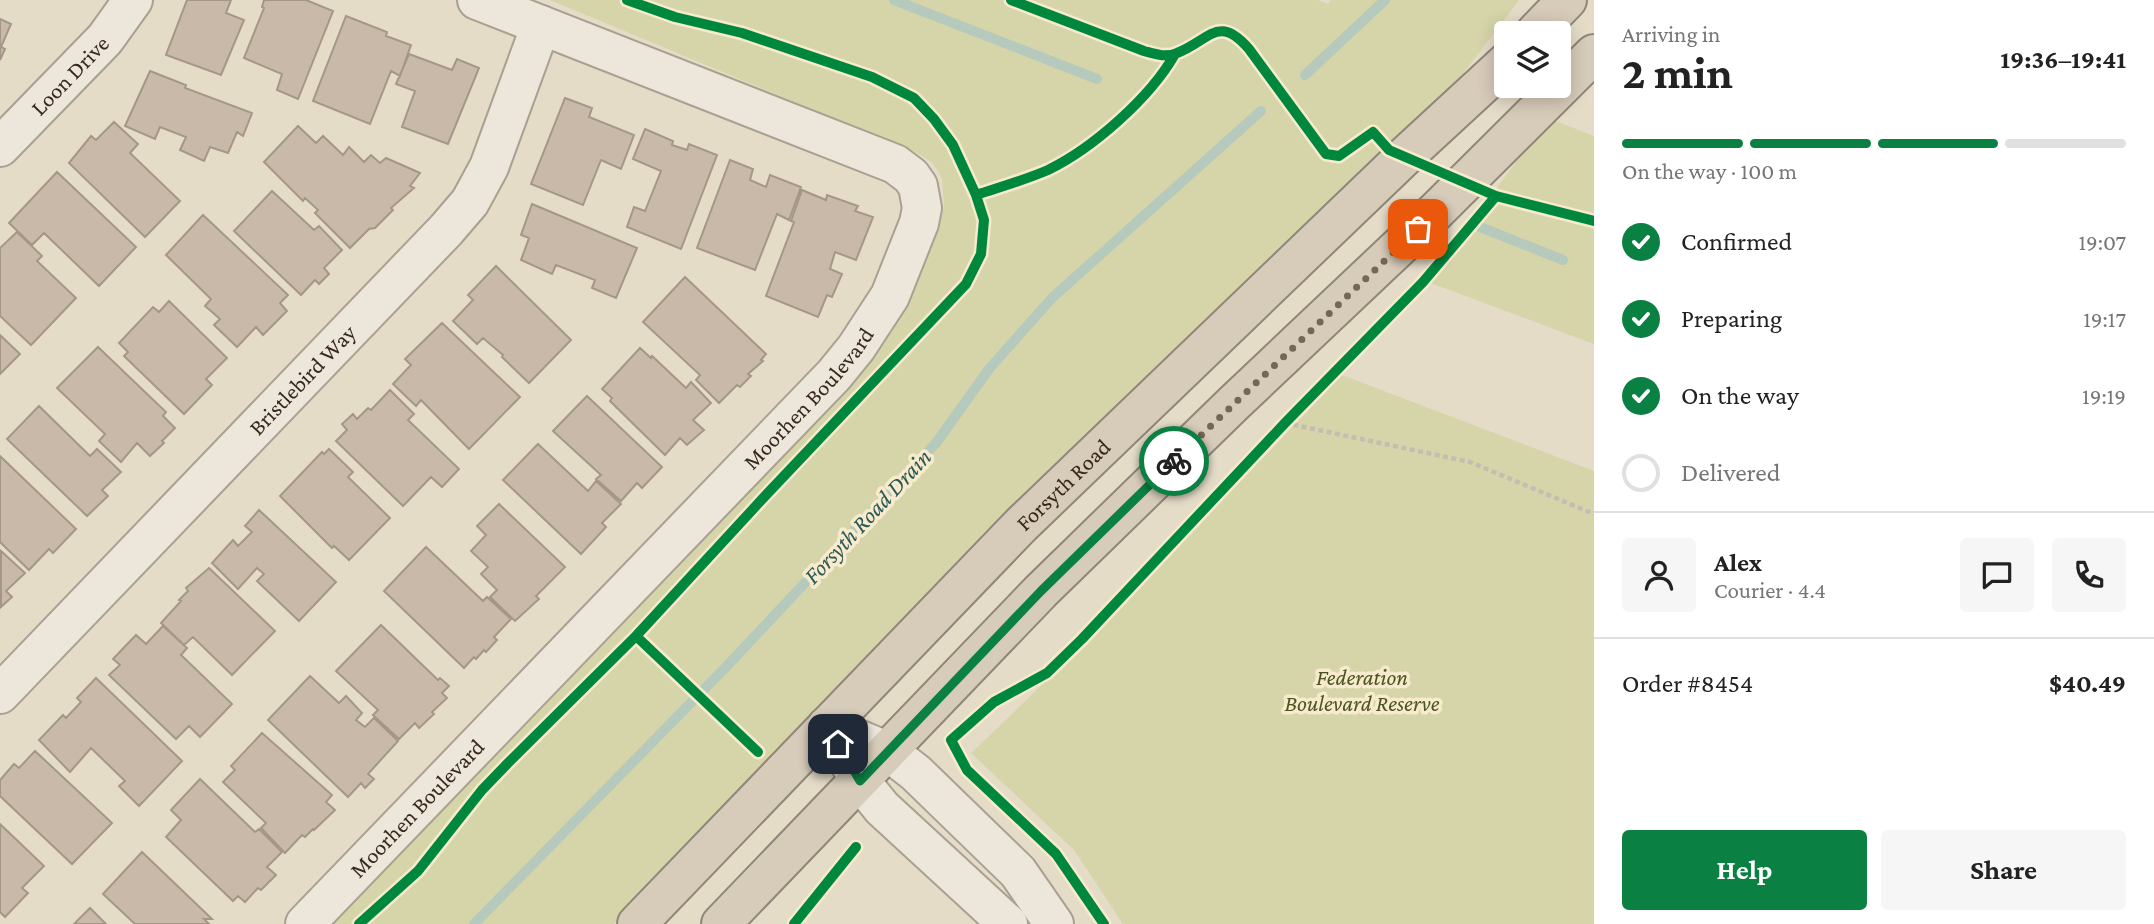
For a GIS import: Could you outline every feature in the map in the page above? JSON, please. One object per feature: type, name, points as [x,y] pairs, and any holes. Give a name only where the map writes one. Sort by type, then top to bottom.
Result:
[{"type":"highway","points":[[737,916],[860,781],[1051,582],[1234,402],[1586,74],[1571,49]]},
{"type":"highway","name":"Forsyth Road","points":[[637,924],[1021,525],[1494,74]]},
{"type":"street","name":"Loon Drive","points":[[0,147],[105,39],[132,0]]},
{"type":"street","name":"Moorhen Boulevard","points":[[304,924],[834,375],[872,326],[890,296],[919,223],[922,208],[918,186],[895,164],[477,0]]},
{"type":"street","name":"Bristlebird Way","points":[[0,694],[470,202],[489,167],[541,25]]},
{"type":"street","points":[[827,726],[889,752],[916,773],[1018,872],[1054,924]]},
{"type":"street","points":[[827,726],[860,781],[882,808],[1008,924]]},
{"type":"path","points":[[1277,433],[1294,414]]},
{"type":"path","points":[[1285,423],[1470,462],[1594,514]]},
{"type":"green space","points":[[550,0],[1318,0],[1328,4],[1331,0],[1519,0],[1503,21],[1494,21],[1494,33],[1456,83],[923,602],[614,924],[331,924],[859,373],[888,336],[903,312],[944,206],[942,180],[938,171],[919,154]]},
{"type":"green space","points":[[1548,118],[1594,136],[1594,344],[1428,282]]},
{"type":"green space","name":"Federation Boulevard Reserve","points":[[1342,375],[1594,471],[1594,924],[1123,924],[1074,850],[971,753],[1113,614]]},
{"type":"building","points":[[187,0],[231,0],[226,13],[244,20],[221,75],[166,55]]},
{"type":"building","points":[[264,0],[306,0],[333,11],[298,99],[277,90],[282,74],[244,58],[264,8]]},
{"type":"building","points":[[346,16],[411,45],[400,76],[391,71],[370,124],[313,101]]},
{"type":"building","points":[[0,19],[11,24],[1,47],[5,49],[0,60]]},
{"type":"building","points":[[409,54],[452,70],[457,59],[479,68],[448,144],[402,127],[415,91],[396,84]]},
{"type":"building","points":[[150,71],[186,85],[185,88],[252,113],[243,136],[237,132],[228,153],[210,147],[204,161],[180,150],[186,137],[160,127],[155,139],[125,126]]},
{"type":"building","points":[[565,98],[592,108],[589,117],[634,135],[621,169],[601,160],[583,205],[531,184]]},
{"type":"building","points":[[114,122],[138,144],[130,153],[180,201],[145,237],[69,163],[91,136],[96,140]]},
{"type":"building","points":[[298,126],[316,143],[323,136],[343,155],[349,147],[364,162],[371,155],[380,163],[386,158],[420,173],[410,186],[414,188],[391,208],[393,210],[375,228],[369,229],[350,248],[315,213],[318,210],[305,198],[303,201],[264,162]]},
{"type":"building","points":[[645,129],[673,141],[672,145],[687,150],[689,144],[717,155],[681,249],[627,227],[634,207],[645,211],[661,171],[633,159]]},
{"type":"building","points":[[730,160],[753,169],[750,180],[766,187],[770,175],[801,187],[789,220],[777,214],[755,270],[697,248]]},
{"type":"building","points":[[57,172],[136,247],[99,286],[44,233],[32,245],[9,223]]},
{"type":"building","points":[[802,190],[826,200],[827,195],[858,206],[855,211],[873,217],[856,260],[835,252],[830,269],[842,274],[832,297],[827,295],[818,317],[766,296],[794,222],[791,221]]},
{"type":"building","points":[[272,191],[314,230],[319,226],[342,250],[324,268],[329,274],[319,284],[315,280],[301,295],[234,231]]},
{"type":"building","points":[[532,204],[637,248],[616,298],[592,288],[595,280],[556,265],[552,274],[521,260],[529,238],[521,235]]},
{"type":"building","points":[[203,215],[288,295],[280,303],[287,311],[263,335],[256,327],[237,347],[214,325],[220,319],[205,306],[211,299],[166,255]]},
{"type":"building","points":[[17,232],[42,256],[37,261],[76,298],[31,345],[0,316],[0,248]]},
{"type":"building","points":[[496,266],[571,340],[529,383],[483,338],[477,344],[453,321],[473,300],[468,295]]},
{"type":"building","points":[[685,277],[766,354],[761,360],[763,361],[748,374],[751,376],[740,387],[737,385],[719,403],[696,380],[700,375],[643,322]]},
{"type":"building","points":[[169,301],[227,358],[206,379],[212,385],[184,414],[124,356],[128,352],[119,343],[153,307],[159,312]]},
{"type":"building","points":[[442,323],[520,397],[469,449],[421,400],[416,406],[393,384],[411,365],[405,359]]},
{"type":"building","points":[[0,335],[20,354],[0,374]]},
{"type":"building","points":[[98,347],[166,412],[163,416],[175,428],[150,456],[137,443],[121,462],[99,441],[105,434],[57,388]]},
{"type":"building","points":[[640,348],[686,388],[691,382],[711,403],[693,420],[704,430],[687,445],[680,438],[665,455],[610,401],[612,398],[602,389]]},
{"type":"building","points":[[390,390],[414,414],[408,420],[459,469],[442,487],[431,477],[403,506],[336,441],[347,430],[342,424],[353,414],[357,419],[368,408],[371,410]]},
{"type":"building","points":[[587,396],[662,467],[642,488],[637,483],[621,501],[596,479],[601,475],[553,431]]},
{"type":"building","points":[[39,406],[90,456],[97,449],[121,472],[102,490],[108,496],[87,516],[7,439]]},
{"type":"building","points":[[538,444],[588,491],[596,481],[621,504],[602,523],[606,527],[581,554],[503,480]]},
{"type":"building","points":[[329,449],[353,472],[348,477],[390,518],[349,560],[334,546],[332,548],[280,496],[322,452],[324,454]]},
{"type":"building","points":[[0,456],[76,529],[53,553],[49,549],[29,570],[0,542]]},
{"type":"building","points":[[499,504],[565,567],[536,596],[539,599],[515,621],[490,597],[497,590],[481,574],[488,567],[471,551],[486,535],[477,526]]},
{"type":"building","points":[[259,510],[336,582],[299,621],[257,581],[264,574],[257,568],[238,589],[212,563],[233,540],[238,546],[252,532],[245,526]]},
{"type":"building","points":[[426,547],[483,601],[487,597],[511,619],[494,637],[497,640],[486,652],[484,650],[476,659],[474,657],[464,668],[384,591]]},
{"type":"building","points":[[1,551],[25,573],[6,591],[12,597],[1,607]]},
{"type":"building","points":[[209,568],[275,631],[232,675],[193,637],[184,645],[161,623],[181,601],[179,600],[188,591],[186,588]]},
{"type":"building","points":[[381,625],[438,680],[440,678],[449,686],[442,693],[447,698],[432,712],[434,714],[419,728],[415,723],[399,739],[373,715],[378,710],[336,671]]},
{"type":"building","points":[[163,626],[187,648],[181,655],[232,704],[200,737],[189,726],[176,739],[109,675],[120,665],[113,659],[136,635],[146,644]]},
{"type":"building","points":[[310,676],[339,703],[346,696],[362,713],[356,720],[365,727],[374,718],[398,741],[368,774],[374,779],[365,788],[361,783],[348,797],[268,720]]},
{"type":"building","points":[[96,678],[182,761],[139,806],[119,786],[125,781],[91,748],[70,772],[39,740],[63,715],[66,718],[81,702],[77,698]]},
{"type":"building","points":[[262,733],[332,795],[326,802],[335,810],[305,837],[302,835],[285,853],[261,828],[266,823],[223,782],[235,770],[231,766]]},
{"type":"building","points":[[35,751],[112,823],[72,864],[0,796],[0,780],[14,764],[19,768]]},
{"type":"building","points":[[200,779],[255,832],[259,829],[282,852],[267,867],[276,875],[245,902],[238,896],[233,901],[166,837],[181,820],[171,810]]},
{"type":"building","points":[[0,824],[44,866],[22,888],[28,893],[5,917],[0,912]]},
{"type":"building","points":[[142,852],[212,919],[204,919],[209,924],[135,924],[103,894]]},
{"type":"building","points":[[90,908],[106,924],[74,924]]},
{"type":"waterway","points":[[894,0],[1097,79]]},
{"type":"waterway","name":"Forsyth Road Drain","points":[[1305,75],[1385,0]]},
{"type":"waterway","name":"Forsyth Road Drain","points":[[474,924],[726,667],[936,443],[989,369],[1052,298],[1261,111]]},
{"type":"waterway","points":[[1480,227],[1563,260]]},
{"type":"cycle path","points":[[359,924],[418,871],[482,790],[636,636],[966,284],[981,254],[984,220],[976,195],[953,145],[914,98],[872,77],[742,33],[675,17],[627,0]]},
{"type":"cycle path","points":[[1011,0],[1161,55],[1177,53],[1213,33],[1229,33],[1249,49],[1326,154],[1339,156],[1373,132],[1389,150],[1496,196],[1594,221]]},
{"type":"cycle path","points":[[976,195],[1048,170],[1083,149],[1136,104],[1175,54]]},
{"type":"cycle path","points":[[1104,924],[1056,854],[967,770],[951,740],[994,702],[1047,673],[1082,639],[1285,423],[1423,282],[1496,196]]},
{"type":"cycle path","points":[[636,636],[758,752]]},
{"type":"cycle path","points":[[794,924],[856,847]]},
{"type":"way so far","points":[[1174,461],[1418,229]]},
{"type":"route","points":[[838,744],[860,781],[1041,591],[1174,461]]}]
